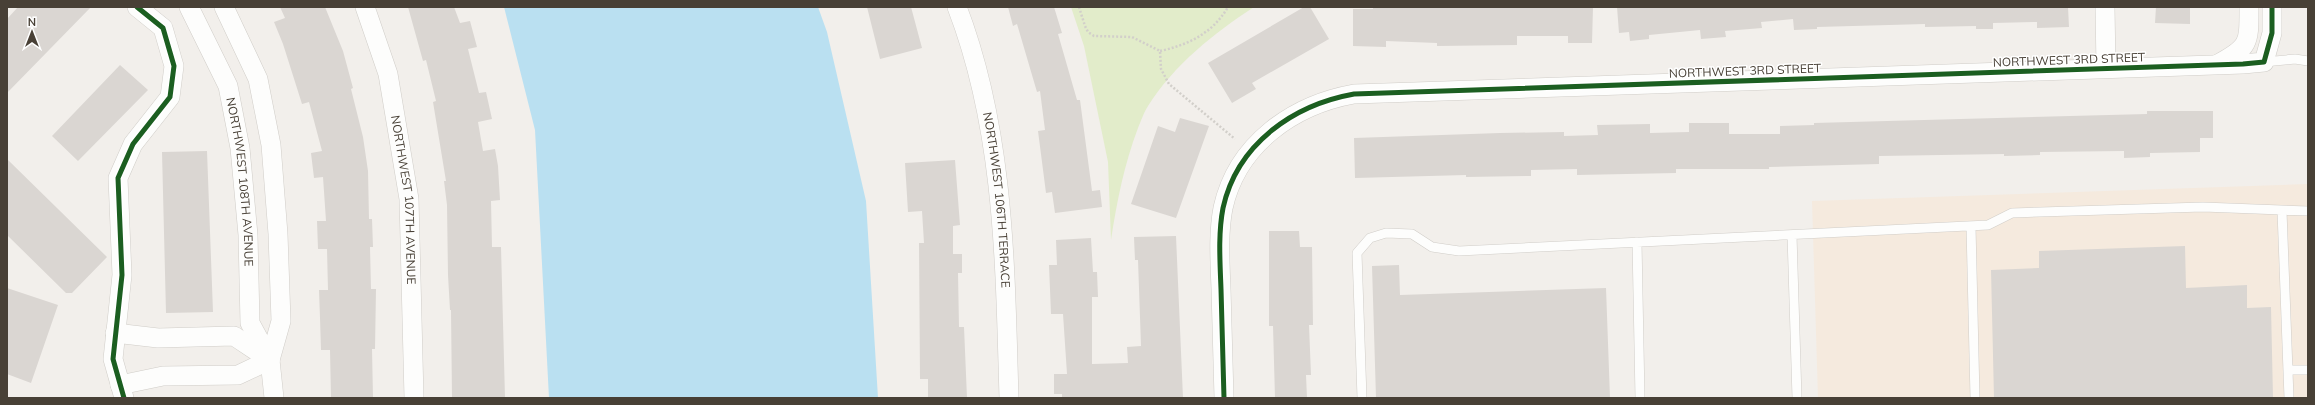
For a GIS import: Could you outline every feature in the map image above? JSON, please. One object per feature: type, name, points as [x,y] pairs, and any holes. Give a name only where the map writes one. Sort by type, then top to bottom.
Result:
[{"type":"street","points":[[137,7],[163,28],[174,66],[170,97],[133,144],[118,178],[122,275],[114,333],[113,359],[122,391],[163,376],[238,375],[270,360]]},
{"type":"street","name":"NORTHWEST 108TH AVENUE","points":[[189,7],[228,86],[240,148],[248,235],[250,323],[270,360]]},
{"type":"street","name":"NORTHWEST 108TH AVENUE","points":[[224,7],[258,79],[271,145],[278,234],[281,321],[270,360],[274,398]]},
{"type":"street","name":"NORTHWEST 107TH AVENUE","points":[[365,7],[388,74],[409,199],[414,398]]},
{"type":"street","name":"NORTHWEST 106TH TERRACE","points":[[957,7],[980,75],[995,156],[1004,236],[1009,398]]},
{"type":"street","points":[[2104,7],[2106,68]]},
{"type":"street","points":[[2215,66],[2239,53],[2246,44],[2249,31],[2249,7]]},
{"type":"street","points":[[2264,62],[2272,32],[2272,7]]},
{"type":"street","name":"NORTHWEST 3RD STREET","points":[[1224,398],[1220,226],[1229,188],[1247,155],[1274,128],[1293,114],[1320,102],[1354,94],[2106,68],[2215,66],[2264,62]]},
{"type":"street","points":[[114,333],[158,338],[234,336],[270,360]]},
{"type":"lane","points":[[2264,62],[2295,59],[2308,62]]},
{"type":"lane","points":[[1362,398],[1357,254],[1370,238],[1386,233],[1412,234],[1432,247],[1459,251],[1988,225],[2012,213],[2202,207],[2308,211]]},
{"type":"lane","points":[[2282,211],[2289,398]]},
{"type":"lane","points":[[1972,226],[1975,398]]},
{"type":"lane","points":[[1792,235],[1797,398]]},
{"type":"lane","points":[[1637,242],[1640,398]]},
{"type":"lane","points":[[2288,370],[2308,370]]},
{"type":"path","points":[[1079,7],[1088,32],[1094,36],[1132,37],[1160,51],[1190,42],[1216,23],[1228,7]]},
{"type":"path","points":[[1160,51],[1162,69],[1169,84],[1235,139]]},
{"type":"shaded area","points":[[2308,184],[2308,398],[1818,398],[1812,201]]},
{"type":"green space","points":[[1071,7],[1254,7],[1210,39],[1182,64],[1158,91],[1148,106],[1138,128],[1125,169],[1118,197],[1111,240],[1108,162],[1084,46]]},
{"type":"water","points":[[504,7],[818,7],[827,32],[866,201],[878,398],[549,398],[535,130]]},
{"type":"building","points":[[18,7],[91,7],[7,93],[7,19]]},
{"type":"building","points":[[280,7],[325,7],[343,51],[353,88],[351,89],[363,137],[368,171],[369,219],[372,219],[373,247],[370,247],[371,289],[376,289],[375,349],[372,349],[373,398],[331,398],[330,350],[321,350],[319,290],[328,290],[327,249],[318,249],[317,221],[326,221],[323,177],[314,178],[311,153],[322,151],[309,102],[302,104],[283,44],[274,22],[285,18]]},
{"type":"building","points":[[408,7],[454,7],[460,23],[470,21],[477,47],[468,49],[479,93],[486,92],[492,119],[478,122],[483,151],[495,149],[498,166],[500,200],[491,201],[492,247],[501,247],[505,398],[452,398],[451,310],[448,275],[447,205],[444,181],[446,181],[433,102],[436,101],[426,60],[423,61]]},
{"type":"building","points":[[867,7],[911,7],[922,48],[880,59]]},
{"type":"building","points":[[1008,7],[1054,7],[1062,33],[1058,34],[1077,100],[1080,100],[1092,191],[1100,190],[1102,207],[1055,213],[1052,192],[1046,193],[1038,131],[1045,130],[1040,91],[1037,92],[1017,24],[1013,26]]},
{"type":"building","points":[[1304,7],[1310,7],[1329,39],[1252,83],[1256,89],[1232,103],[1208,63]]},
{"type":"building","points":[[1373,7],[1593,7],[1592,43],[1568,43],[1568,36],[1517,36],[1517,45],[1437,46],[1437,43],[1386,41],[1386,47],[1353,46],[1353,9],[1373,9]]},
{"type":"building","points":[[1617,7],[2068,7],[2069,27],[2037,28],[2037,22],[1993,23],[1993,29],[1976,29],[1976,26],[1925,27],[1925,24],[1817,27],[1817,29],[1794,30],[1793,19],[1761,22],[1762,28],[1725,31],[1726,37],[1701,39],[1700,30],[1649,35],[1649,39],[1630,41],[1629,32],[1619,33]]},
{"type":"building","points":[[2156,7],[2190,7],[2190,24],[2155,23]]},
{"type":"building","points":[[120,65],[148,90],[78,161],[52,136]]},
{"type":"building","points":[[2147,111],[2213,111],[2213,138],[2200,138],[2200,152],[2150,153],[2150,157],[2124,158],[2124,151],[2040,152],[2040,155],[2004,156],[2004,154],[1879,156],[1879,164],[1769,167],[1769,169],[1676,169],[1676,173],[1577,175],[1577,169],[1531,170],[1531,176],[1466,177],[1466,175],[1355,178],[1354,138],[1564,132],[1564,136],[1598,135],[1597,125],[1650,124],[1650,133],[1689,132],[1689,123],[1729,123],[1729,134],[1780,134],[1780,126],[1814,125],[1814,123],[2147,114]]},
{"type":"building","points":[[1180,118],[1209,126],[1176,218],[1131,204],[1158,126],[1175,132]]},
{"type":"building","points":[[207,151],[213,312],[166,313],[162,152]]},
{"type":"building","points":[[7,159],[107,257],[72,293],[66,293],[7,235]]},
{"type":"building","points":[[955,160],[960,225],[953,226],[953,254],[962,254],[962,273],[958,273],[959,327],[964,327],[967,398],[928,398],[928,379],[920,379],[919,243],[924,243],[922,211],[908,212],[905,163]]},
{"type":"building","points":[[1269,231],[1299,231],[1300,247],[1312,247],[1313,325],[1309,325],[1311,375],[1306,375],[1307,398],[1275,398],[1273,326],[1269,326]]},
{"type":"building","points":[[1176,236],[1183,398],[1062,398],[1062,394],[1054,394],[1054,374],[1067,374],[1063,314],[1051,314],[1049,265],[1057,265],[1056,240],[1091,238],[1093,272],[1097,272],[1098,297],[1092,297],[1092,364],[1128,363],[1127,347],[1141,346],[1138,260],[1135,260],[1134,237]]},
{"type":"building","points":[[2185,246],[2186,288],[2247,285],[2247,308],[2271,307],[2273,398],[1994,398],[1991,270],[2039,268],[2039,251]]},
{"type":"building","points":[[1399,265],[1400,295],[1606,288],[1610,398],[1376,398],[1372,266]]},
{"type":"building","points":[[7,288],[58,305],[31,383],[7,374]]},
{"type":"cycle path","points":[[124,398],[113,359],[122,275],[118,178],[133,144],[170,97],[174,66],[163,28],[137,7]]},
{"type":"cycle path","points":[[1224,398],[1220,228],[1223,208],[1230,185],[1241,165],[1255,147],[1271,131],[1289,118],[1310,107],[1331,99],[1354,94],[2243,64],[2264,62],[2272,33],[2272,7]]}]
